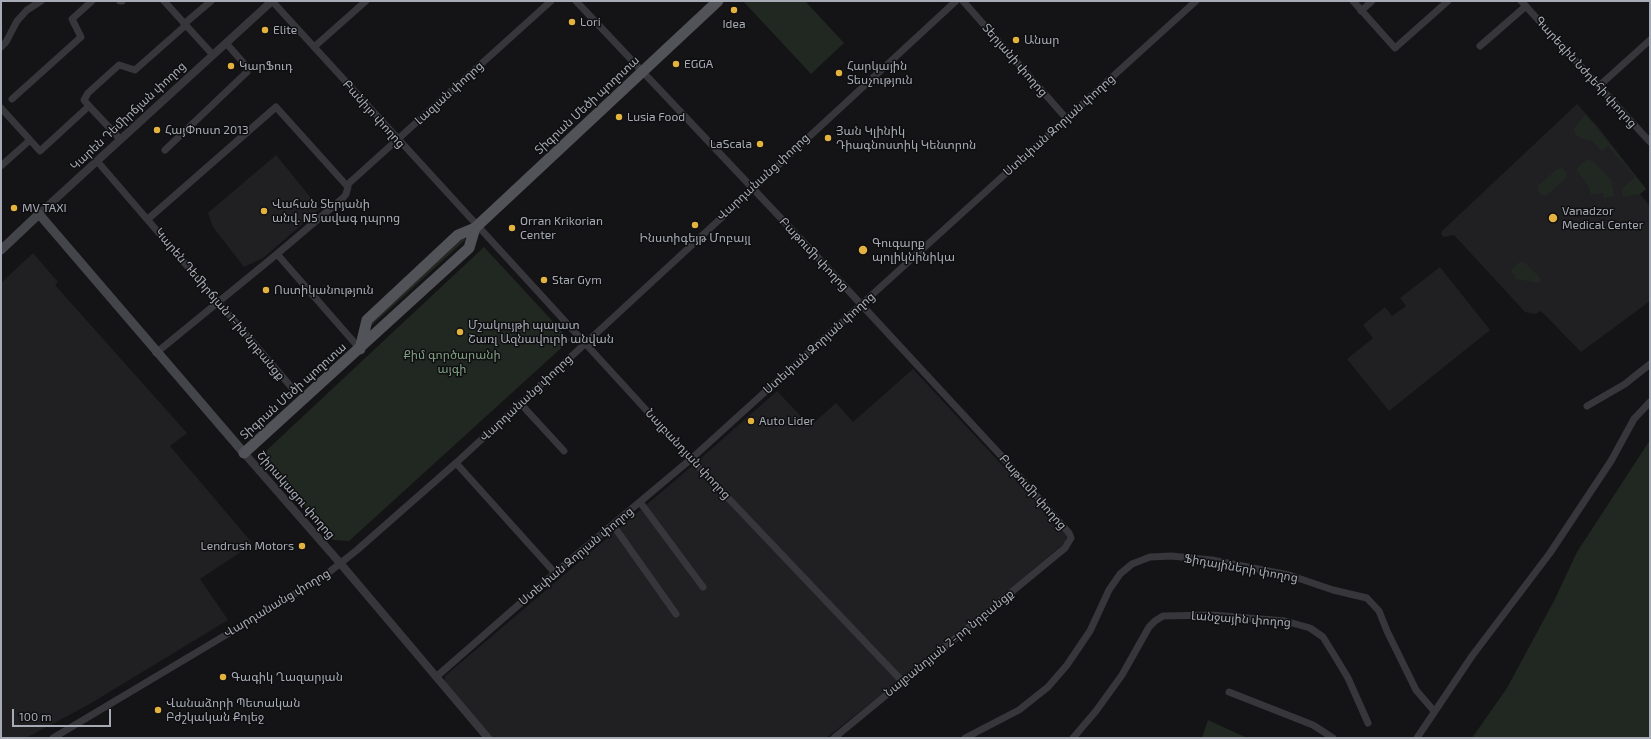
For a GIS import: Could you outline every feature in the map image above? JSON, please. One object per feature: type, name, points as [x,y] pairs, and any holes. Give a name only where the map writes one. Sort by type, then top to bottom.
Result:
[{"type":"main road","name":"Տիգրան Մեծի պողոտա","points":[[360,349],[367,320],[458,235],[477,226],[718,1]]},
{"type":"main road","name":"Կարեն Դեմիրճյան փողոց","points":[[1,250],[38,214]]},
{"type":"main road","name":"Շիրակացու փողոց","points":[[38,214],[156,353],[244,453]]},
{"type":"main road","name":"Տիգրան Մեծի պողոտա","points":[[244,453],[360,349],[469,248],[477,226]]},
{"type":"street","points":[[1,47],[6,42],[17,21],[41,1]]},
{"type":"street","points":[[12,99],[81,37],[72,19],[92,1]]},
{"type":"street","points":[[164,1],[213,55]]},
{"type":"street","points":[[120,139],[84,100],[88,93],[119,65],[135,70],[211,1]]},
{"type":"street","name":"Կարեն Դեմիրճյան փողոց","points":[[38,214],[272,1]]},
{"type":"street","name":"Բանիյո փողոց","points":[[272,1],[477,226]]},
{"type":"street","points":[[314,47],[366,1]]},
{"type":"street","name":"Լազյան փողոց","points":[[347,185],[551,1]]},
{"type":"street","name":"Բաթումի փողոց","points":[[576,1],[1006,460],[1069,533],[1071,538],[1065,548]]},
{"type":"street","name":"Վարդանանց փողոց","points":[[53,738],[323,577],[456,463],[751,188],[956,1]]},
{"type":"street","name":"Տերյանի փողոց","points":[[963,1],[1066,118]]},
{"type":"street","name":"Ստեփան Զորյան փողոց","points":[[436,677],[555,573],[691,459],[1196,1]]},
{"type":"street","points":[[1353,1],[1395,48],[1448,1]]},
{"type":"street","points":[[1362,11],[1372,1]]},
{"type":"street","points":[[1480,46],[1523,3]]},
{"type":"street","name":"Գարեգին Նժդեհի փողոց","points":[[1523,3],[1650,142]]},
{"type":"street","points":[[1599,86],[1650,40]]},
{"type":"street","points":[[165,150],[247,72],[248,68],[226,43]]},
{"type":"street","points":[[1,108],[40,151],[89,106]]},
{"type":"street","name":"Կարեն Դեմիրճյան 1-ին նրբանցք","points":[[148,219],[276,107],[347,185]]},
{"type":"street","points":[[1,166],[30,140]]},
{"type":"street","name":"Կարեն Դեմիրճյան 1-ին նրբանցք","points":[[97,161],[293,389]]},
{"type":"street","points":[[156,353],[278,254],[343,198],[347,191],[347,185]]},
{"type":"street","name":"Նալբանդյան փողոց","points":[[477,226],[586,342],[691,459],[902,681]]},
{"type":"street","points":[[278,254],[360,349]]},
{"type":"street","points":[[1587,406],[1625,384],[1650,364]]},
{"type":"street","points":[[1417,738],[1472,656],[1550,553],[1610,461],[1634,419],[1650,402]]},
{"type":"street","points":[[520,403],[564,451]]},
{"type":"street","name":"Շիրակացու փողոց","points":[[244,453],[340,563],[488,738]]},
{"type":"street","points":[[456,463],[555,573]]},
{"type":"street","points":[[640,502],[703,587]]},
{"type":"street","points":[[613,525],[676,614]]},
{"type":"street","name":"Նալբանդյան 2-րդ նրբանցք","points":[[834,738],[1065,548]]},
{"type":"street","name":"Ֆիդայիների փողոց","points":[[966,738],[1019,710],[1048,687],[1067,665],[1090,631],[1110,590],[1120,574],[1132,564],[1150,557],[1172,556],[1212,560],[1289,575],[1333,590],[1367,598],[1379,611],[1387,631],[1416,690],[1434,711]]},
{"type":"street","name":"Լանջային փողոց","points":[[1073,738],[1096,711],[1122,675],[1148,627],[1163,616],[1212,615],[1286,621],[1310,628],[1323,637],[1336,658],[1348,678],[1368,723]]},
{"type":"street","points":[[1229,692],[1313,725],[1333,738]]},
{"type":"shaded area","name":"Vanadzor Medical Center","points":[[1577,104],[1598,127],[1646,189],[1640,194],[1650,206],[1650,301],[1581,352],[1541,311],[1535,314],[1525,312],[1454,235],[1444,237],[1441,234],[1442,231]]},
{"type":"shaded area","name":"Վահան Տերյանի անվ. N5 ավագ դպրոց","points":[[276,155],[320,209],[263,258],[244,267],[213,227],[208,213]]},
{"type":"shaded area","points":[[33,253],[58,282],[55,285],[187,433],[170,446],[253,544],[200,579],[228,620],[88,705],[26,738],[1,738],[1,283]]},
{"type":"shaded area","points":[[1440,267],[1490,330],[1389,411],[1347,359],[1373,338],[1363,325],[1385,307],[1392,316],[1406,306],[1400,298]]},
{"type":"shaded area","points":[[913,369],[1066,534],[1066,542],[905,676],[826,738],[491,738],[445,684],[445,676],[692,466],[777,391],[810,426],[836,403],[853,422]]},
{"type":"green space","points":[[743,1],[805,1],[844,43],[811,74]]},
{"type":"green space","points":[[1586,115],[1646,189],[1640,194],[1623,197],[1622,189],[1635,177],[1608,146],[1602,151],[1591,140],[1583,139],[1576,135],[1574,130],[1576,125]]},
{"type":"green space","points":[[1588,159],[1594,162],[1611,180],[1614,196],[1604,198],[1603,193],[1591,195],[1588,185],[1577,171],[1578,167]]},
{"type":"green space","points":[[1562,168],[1567,173],[1566,178],[1547,195],[1541,195],[1538,191],[1538,186],[1557,169]]},
{"type":"green space","points":[[464,237],[465,240],[371,326],[370,324]]},
{"type":"green space","name":"Քիմ գործարանի այգի","points":[[484,247],[570,340],[349,541],[333,540],[266,460],[267,450]]},
{"type":"green space","points":[[1520,262],[1525,263],[1540,278],[1540,283],[1516,279],[1511,270]]},
{"type":"green space","points":[[1650,440],[1650,738],[1472,738],[1507,688],[1554,601],[1577,552]]},
{"type":"green space","points":[[1208,720],[1247,738],[1202,738]]},
{"type":"place","name":"Idea","points":[[734,10]]},
{"type":"place","name":"Lori","points":[[572,22]]},
{"type":"place","name":"Elite","points":[[265,30]]},
{"type":"place","name":"Անար","points":[[1016,40]]},
{"type":"place","name":"EGGA","points":[[676,64]]},
{"type":"place","name":"ԿարՖուդ","points":[[231,66]]},
{"type":"place","name":"Հարկային Տեսչություն","points":[[839,73]]},
{"type":"place","name":"Lusia Food","points":[[619,117]]},
{"type":"place","name":"ՀայՓոստ 2013","points":[[157,130]]},
{"type":"place","name":"Յան Կլինիկ Դիագնոստիկ Կենտրոն","points":[[828,138]]},
{"type":"place","name":"LaScala","points":[[760,144]]},
{"type":"place","name":"MV TAXI","points":[[14,208]]},
{"type":"place","name":"Վահան Տերյանի անվ. N5 ավագ դպրոց","points":[[264,211]]},
{"type":"place","name":"Vanadzor Medical Center","points":[[1553,218]]},
{"type":"place","name":"Ինստիգեյթ Մոբայլ","points":[[695,225]]},
{"type":"place","name":"Orran Krikorian Center","points":[[512,228]]},
{"type":"place","name":"Գուգարք պոլիկնինիկա","points":[[863,250]]},
{"type":"place","name":"Star Gym","points":[[544,280]]},
{"type":"place","name":"Ոստիկանություն","points":[[266,290]]},
{"type":"place","name":"Մշակույթի պալատ Շառլ Ազնավուրի անվան","points":[[460,332]]},
{"type":"place","name":"Auto Lider","points":[[751,421]]},
{"type":"place","name":"Lendrush Motors","points":[[302,546]]},
{"type":"place","name":"Գագիկ Ղազարյան","points":[[223,677]]},
{"type":"place","name":"Վանաձորի Պետական Բժշկական Քոլեջ","points":[[158,710]]}]
